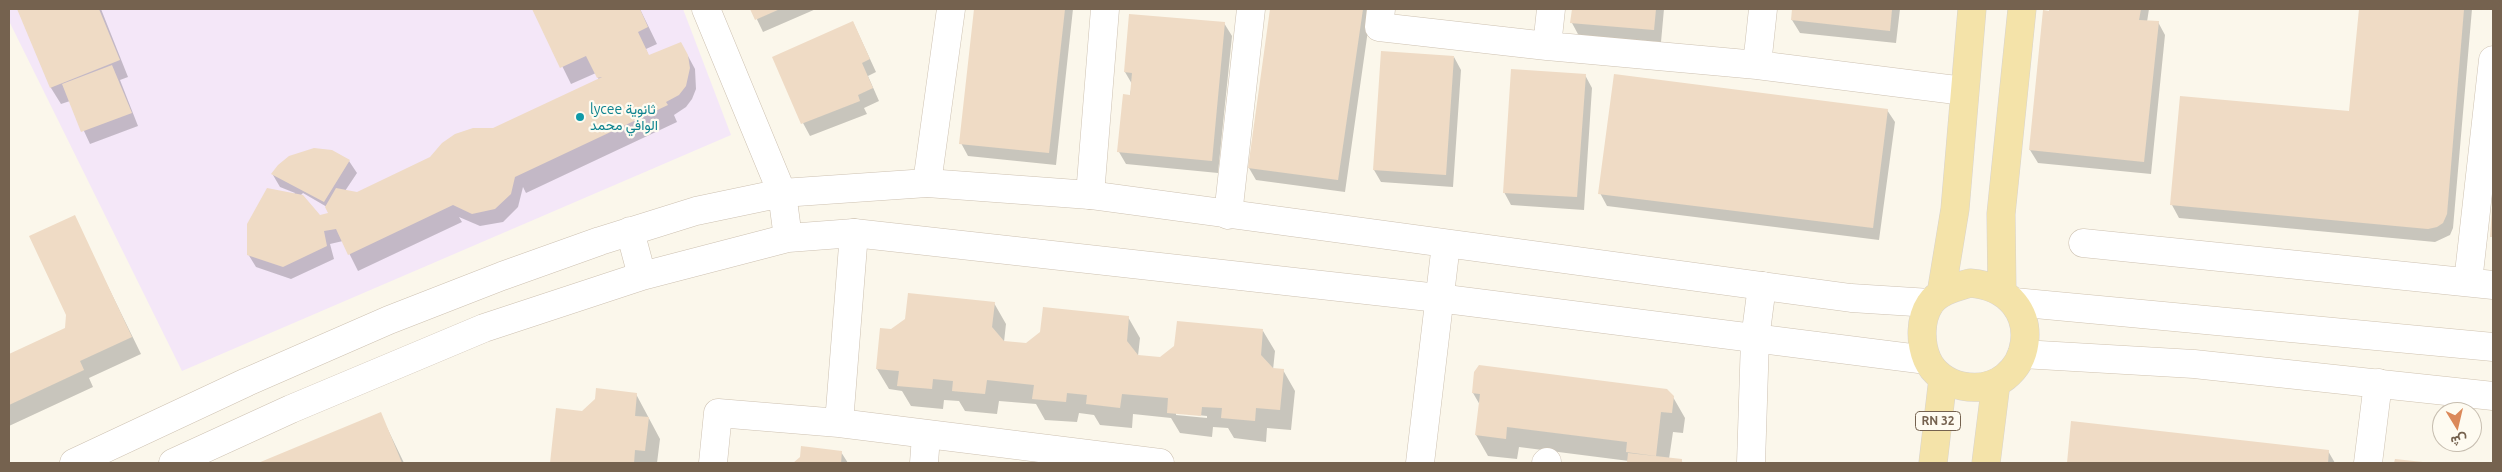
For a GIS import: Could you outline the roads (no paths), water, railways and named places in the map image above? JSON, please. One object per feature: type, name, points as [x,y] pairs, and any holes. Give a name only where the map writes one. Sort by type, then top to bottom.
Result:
[{"type":"main road","points":[[1935,299],[1952,288],[1970,283],[1987,285],[2008,297],[2023,318],[2026,336],[2022,354],[2007,376],[1996,383],[1969,387],[1955,384],[1935,369],[1922,344],[1922,327],[1935,299],[1953,219],[1972,9]]},
{"type":"main road","points":[[2008,297],[2001,214],[2022,9]]},
{"type":"main road","name":"RN 32","points":[[1932,463],[1935,369]]},
{"type":"main road","points":[[1986,463],[1996,383]]},
{"type":"street","points":[[706,9],[782,192],[788,238]]},
{"type":"street","points":[[927,183],[951,9]]},
{"type":"street","points":[[1090,195],[1105,9]]},
{"type":"street","points":[[1228,215],[1251,9]]},
{"type":"street","points":[[1381,9],[1379,27],[1547,46],[1757,65],[1964,91]]},
{"type":"street","points":[[1547,46],[1551,9]]},
{"type":"street","points":[[1757,65],[1763,9]]},
{"type":"street","points":[[2083,244],[2481,283],[2493,60]]},
{"type":"street","points":[[74,463],[247,382],[389,320],[502,276],[630,231],[696,211],[782,192],[927,183],[1090,195],[1851,298],[1935,299]]},
{"type":"street","points":[[630,231],[642,276]]},
{"type":"street","points":[[839,423],[854,233]]},
{"type":"street","points":[[173,463],[265,421],[484,328],[642,276],[788,238],[854,233],[1438,298],[1755,339],[1935,369]]},
{"type":"street","points":[[1420,463],[1438,298],[1446,244]]},
{"type":"street","points":[[1750,463],[1755,339],[1762,286]]},
{"type":"street","points":[[2008,297],[2493,347]]},
{"type":"street","points":[[2022,354],[2194,364],[2493,396]]},
{"type":"street","points":[[247,382],[265,421]]},
{"type":"street","points":[[2368,463],[2378,383]]},
{"type":"street","points":[[713,463],[718,414],[839,423],[926,436],[1160,463]]},
{"type":"street","points":[[924,463],[926,436]]},
{"type":"place","name":"lycee ثانوية الوافي محمد","points":[[580,117]]}]
